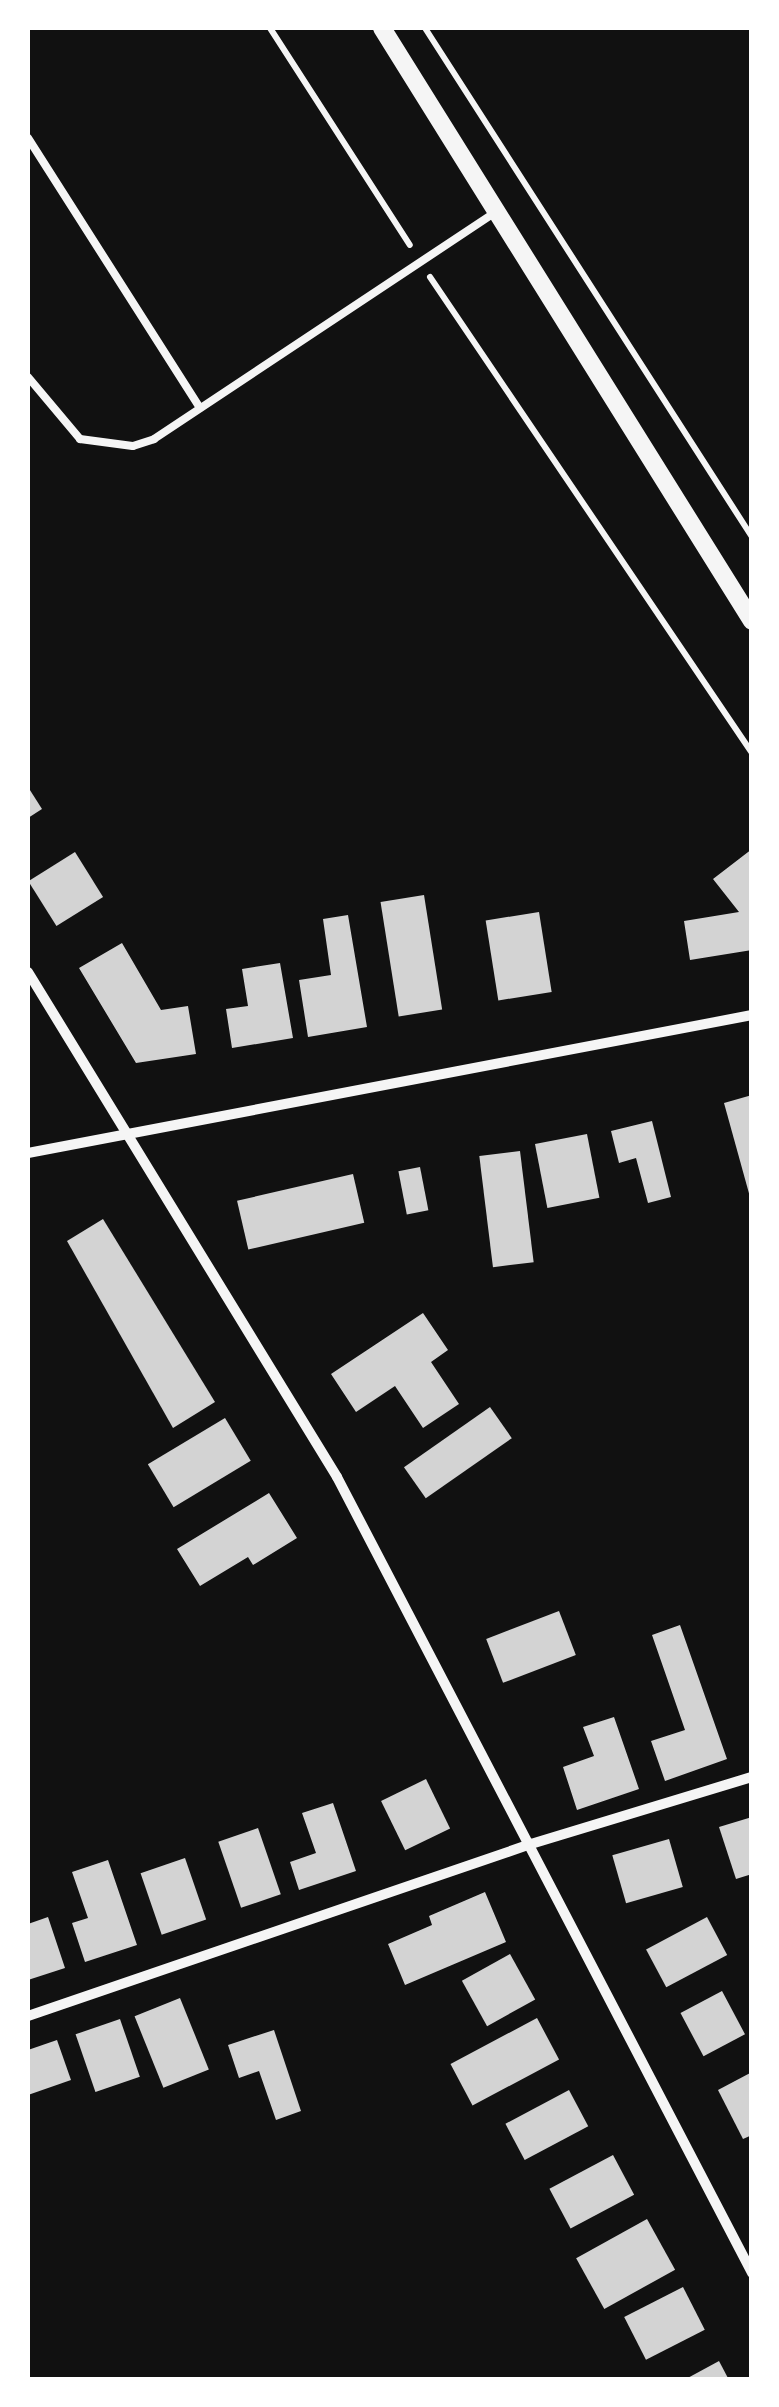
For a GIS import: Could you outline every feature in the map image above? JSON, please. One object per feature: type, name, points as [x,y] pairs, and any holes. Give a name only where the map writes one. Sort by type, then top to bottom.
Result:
[{"type":"street","points":[[382,28],[752,621]]},
{"type":"street","points":[[732,591],[752,587]]},
{"type":"street","points":[[28,972],[337,1477],[752,2273]]},
{"type":"street","points":[[28,1154],[752,1015]]},
{"type":"street","points":[[28,2016],[531,1844],[752,1777]]},
{"type":"lane","points":[[28,138],[200,408]]},
{"type":"lane","points":[[28,377],[80,439],[110,446],[154,439],[422,265],[497,211]]},
{"type":"path","points":[[270,28],[422,265],[752,753]]},
{"type":"path","points":[[426,28],[752,537]]},
{"type":"building","points":[[28,787],[42,809],[28,818]]},
{"type":"building","points":[[752,849],[752,950],[690,960],[684,921],[739,912],[713,879]]},
{"type":"building","points":[[75,852],[103,897],[56,926],[28,881]]},
{"type":"building","points":[[424,895],[442,1010],[399,1016],[381,902]]},
{"type":"building","points":[[539,912],[552,992],[498,1000],[486,920]]},
{"type":"building","points":[[348,915],[367,1027],[308,1037],[299,980],[331,975],[323,919]]},
{"type":"building","points":[[122,943],[161,1010],[188,1006],[196,1054],[136,1063],[79,968]]},
{"type":"building","points":[[280,963],[293,1038],[232,1048],[226,1009],[248,1006],[242,969]]},
{"type":"building","points":[[752,1095],[752,1196],[750,1197],[724,1103]]},
{"type":"building","points":[[652,1121],[671,1197],[648,1203],[636,1158],[619,1163],[611,1131]]},
{"type":"building","points":[[587,1134],[599,1198],[547,1208],[535,1144]]},
{"type":"building","points":[[520,1151],[534,1262],[493,1267],[479,1156]]},
{"type":"building","points":[[420,1167],[428,1210],[407,1214],[398,1171]]},
{"type":"building","points":[[353,1174],[364,1223],[248,1249],[237,1201]]},
{"type":"building","points":[[103,1219],[215,1402],[173,1428],[67,1241]]},
{"type":"building","points":[[423,1313],[448,1350],[431,1362],[459,1404],[423,1428],[395,1386],[356,1412],[331,1374]]},
{"type":"building","points":[[490,1407],[512,1438],[426,1498],[404,1467]]},
{"type":"building","points":[[225,1418],[251,1461],[174,1507],[148,1464]]},
{"type":"building","points":[[269,1493],[297,1538],[253,1565],[248,1557],[200,1586],[177,1549]]},
{"type":"building","points":[[559,1611],[576,1655],[503,1683],[486,1639]]},
{"type":"building","points":[[680,1625],[727,1759],[665,1781],[651,1741],[685,1730],[652,1635]]},
{"type":"building","points":[[614,1717],[639,1789],[577,1810],[563,1767],[594,1756],[583,1727]]},
{"type":"building","points":[[426,1779],[450,1828],[405,1850],[381,1801]]},
{"type":"building","points":[[333,1803],[356,1871],[299,1890],[290,1862],[316,1853],[302,1813]]},
{"type":"building","points":[[752,1817],[752,1874],[736,1879],[719,1827]]},
{"type":"building","points":[[258,1828],[281,1894],[241,1908],[218,1842]]},
{"type":"building","points":[[669,1839],[683,1887],[626,1903],[612,1855]]},
{"type":"building","points":[[185,1858],[206,1919],[162,1935],[141,1873]]},
{"type":"building","points":[[108,1860],[137,1945],[85,1962],[72,1923],[88,1918],[72,1872]]},
{"type":"building","points":[[485,1892],[506,1942],[405,1985],[388,1944],[432,1925],[429,1916]]},
{"type":"building","points":[[48,1917],[65,1968],[28,1980],[28,1924]]},
{"type":"building","points":[[707,1917],[727,1955],[666,1987],[646,1949]]},
{"type":"building","points":[[510,1954],[535,1999],[487,2026],[462,1981]]},
{"type":"building","points":[[722,1991],[745,2034],[704,2056],[681,2013]]},
{"type":"building","points":[[180,1998],[209,2069],[163,2088],[135,2016]]},
{"type":"building","points":[[537,2018],[559,2059],[473,2106],[450,2064]]},
{"type":"building","points":[[120,2019],[140,2077],[95,2092],[76,2034]]},
{"type":"building","points":[[274,2030],[301,2111],[276,2120],[259,2071],[239,2078],[228,2045]]},
{"type":"building","points":[[57,2040],[71,2080],[28,2095],[28,2050]]},
{"type":"building","points":[[752,2072],[752,2135],[743,2139],[718,2090]]},
{"type":"building","points":[[569,2090],[588,2126],[525,2160],[505,2124]]},
{"type":"building","points":[[613,2155],[634,2195],[571,2229],[549,2189]]},
{"type":"building","points":[[647,2219],[675,2270],[604,2309],[576,2258]]},
{"type":"building","points":[[683,2287],[705,2330],[646,2360],[624,2317]]},
{"type":"building","points":[[719,2361],[729,2380],[684,2380]]}]
